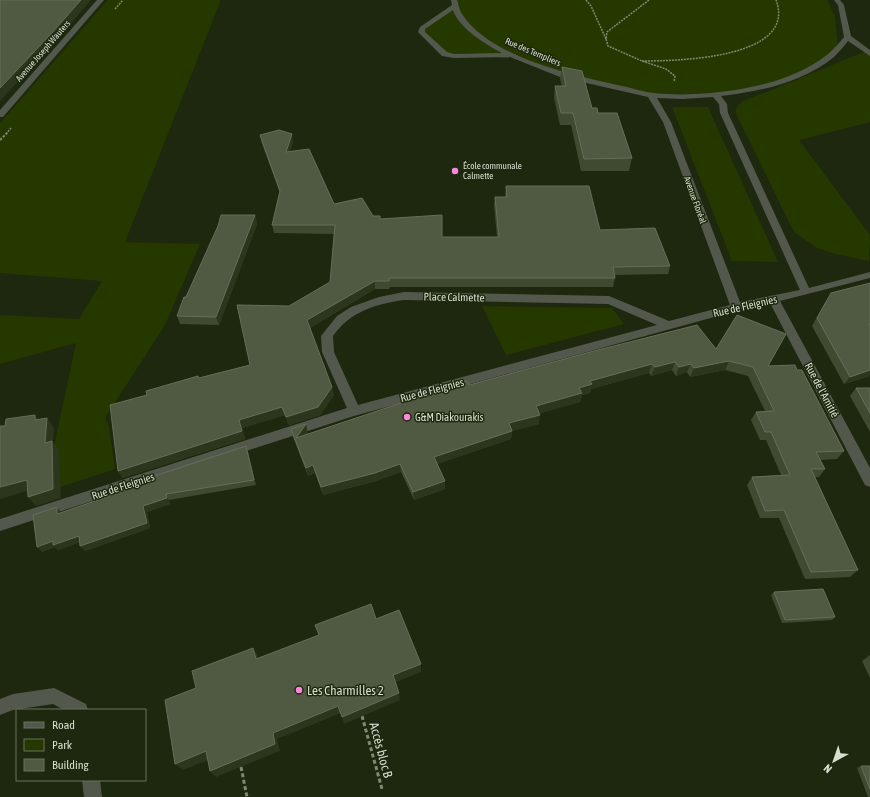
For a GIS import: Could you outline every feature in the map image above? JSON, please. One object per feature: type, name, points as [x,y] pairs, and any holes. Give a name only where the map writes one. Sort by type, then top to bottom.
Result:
[{"type":"street","name":"Avenue Joseph Wauters","points":[[0,115],[101,0]]},
{"type":"street","points":[[837,0],[841,5],[848,38],[870,54]]},
{"type":"street","points":[[454,3],[422,28],[421,32],[445,54],[454,56],[513,55]]},
{"type":"street","name":"Rue des Templiers","points":[[454,3],[466,25],[492,45],[513,55],[564,75],[651,95],[675,96],[715,94],[763,85],[804,72],[830,56],[848,38]]},
{"type":"street","points":[[715,94],[723,104],[724,113],[806,292]]},
{"type":"street","name":"Avenue Floréal","points":[[651,95],[667,122],[736,307]]},
{"type":"street","name":"Rue de Fleignies","points":[[0,525],[354,411],[736,307],[806,292],[870,275]]},
{"type":"street","name":"Place Calmette","points":[[354,411],[328,352],[327,336],[341,319],[361,307],[377,300],[404,296],[609,300],[670,326]]},
{"type":"street","name":"Rue de l'Amitié","points":[[773,299],[870,482]]},
{"type":"street","points":[[0,707],[13,702],[54,696],[78,709]]},
{"type":"street","points":[[91,781],[93,797]]},
{"type":"path","points":[[586,0],[591,6],[608,46],[642,61],[666,69],[675,76],[675,96]]},
{"type":"path","points":[[606,39],[607,32],[650,0]]},
{"type":"path","points":[[642,61],[702,58],[737,50],[757,43],[774,32],[779,18],[779,7],[776,0]]},
{"type":"path","name":"Accès bloc B","points":[[362,716],[382,789]]},
{"type":"path","points":[[241,767],[246,797]]},
{"type":"green space","points":[[108,0],[221,0],[125,242],[200,244],[165,325],[105,418],[109,427],[115,469],[54,489],[52,456],[76,343],[0,364],[0,315],[79,319],[102,281],[0,273],[0,123]]},
{"type":"green space","points":[[454,0],[827,0],[835,17],[838,47],[804,72],[763,85],[715,94],[651,95],[564,75],[513,55],[445,54],[421,32],[453,7]]},
{"type":"green space","points":[[866,51],[870,54],[870,122],[799,140],[870,235],[869,261],[835,254],[817,248],[794,232],[735,112],[738,105],[744,100]]},
{"type":"green space","points":[[672,107],[708,107],[778,262],[732,261]]},
{"type":"green space","points":[[482,306],[612,308],[624,324],[506,355]]},
{"type":"building","points":[[0,0],[81,0],[0,88]]},
{"type":"building","points":[[562,67],[582,71],[592,108],[597,108],[598,113],[617,113],[632,158],[584,159],[573,113],[561,113],[555,86],[566,86]]},
{"type":"building","points":[[279,130],[292,134],[286,152],[309,149],[334,204],[362,198],[373,216],[380,216],[380,219],[442,215],[442,237],[499,237],[495,197],[507,197],[506,186],[589,186],[600,230],[655,228],[670,266],[613,267],[615,278],[389,278],[389,281],[375,281],[307,320],[332,387],[318,407],[286,417],[282,407],[239,420],[242,431],[118,471],[110,405],[147,395],[146,391],[198,376],[199,378],[250,365],[237,305],[289,306],[330,282],[335,225],[272,225],[280,191],[260,135]]},
{"type":"building","points":[[221,215],[255,215],[216,317],[177,316],[184,297],[186,297],[218,226]]},
{"type":"building","points":[[870,283],[870,370],[850,377],[817,318],[831,293]]},
{"type":"building","points":[[737,315],[786,334],[768,366],[795,365],[797,370],[802,370],[844,451],[816,452],[825,469],[811,469],[858,570],[811,572],[784,510],[765,511],[752,477],[790,475],[771,432],[765,432],[756,412],[774,411],[753,367],[729,361],[694,368],[691,364],[679,367],[675,362],[655,367],[652,364],[590,381],[592,384],[579,388],[582,393],[536,406],[540,415],[509,423],[512,431],[434,457],[445,481],[413,492],[400,464],[375,473],[321,487],[313,465],[306,468],[291,429],[306,424],[296,438],[467,381],[469,385],[697,325],[716,349]]},
{"type":"building","points":[[856,388],[870,388],[870,413]]},
{"type":"building","points":[[35,415],[35,420],[47,418],[45,443],[52,441],[53,489],[28,497],[27,480],[0,487],[0,426],[5,426],[6,419]]},
{"type":"building","points":[[246,446],[254,480],[166,494],[167,498],[143,506],[147,523],[80,546],[79,536],[53,545],[53,541],[37,547],[33,515],[57,507],[57,514],[121,492],[121,487]]},
{"type":"building","points":[[823,589],[835,617],[785,620],[774,592]]},
{"type":"building","name":"Les Charmilles 2","points":[[371,604],[376,619],[399,610],[421,664],[393,675],[399,693],[342,717],[338,706],[273,733],[275,744],[210,771],[206,751],[175,764],[165,700],[196,688],[192,671],[253,648],[256,659],[319,635],[315,625]]},
{"type":"building","points":[[861,766],[870,766],[870,789]]},
{"type":"place","name":"École communale Calmette","points":[[455,171]]},
{"type":"place","name":"G&M Diakourakis","points":[[407,417]]},
{"type":"place","name":"Les Charmilles 2","points":[[299,690]]}]
